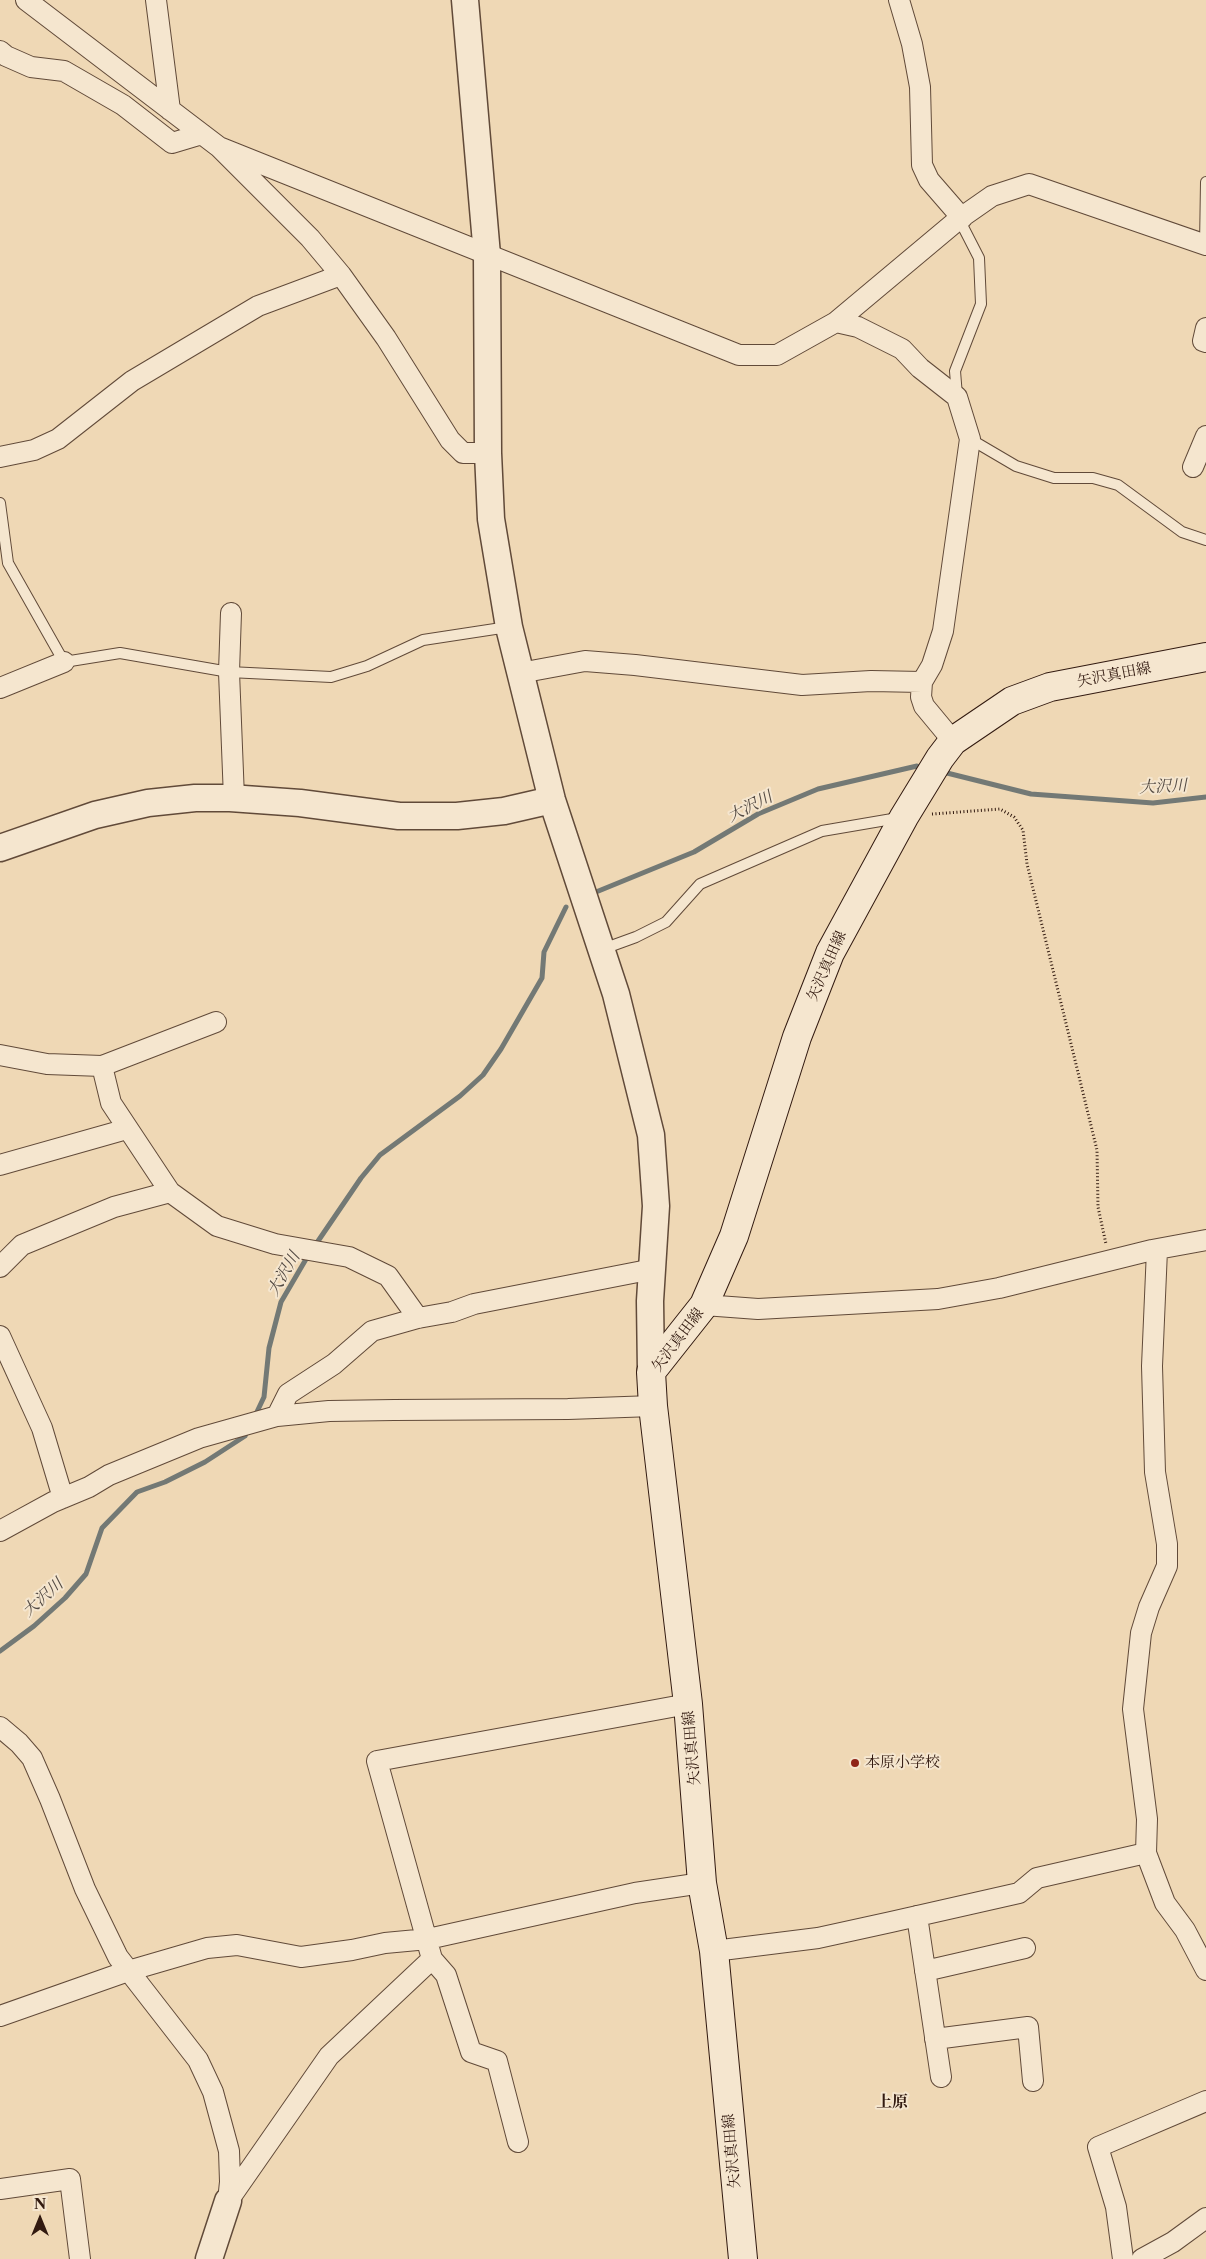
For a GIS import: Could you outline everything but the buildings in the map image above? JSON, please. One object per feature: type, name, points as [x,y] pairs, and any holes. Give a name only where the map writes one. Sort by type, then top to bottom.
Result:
[{"type":"main road","name":"矢沢真田線","points":[[743,2259],[714,1951],[702,1883],[688,1704],[653,1406],[651,1372],[704,1305],[734,1236],[797,1037],[830,953],[904,817],[940,758],[953,741],[1012,701],[1050,687],[1206,657]]},
{"type":"street","points":[[26,0],[218,147],[310,238],[341,275],[386,338],[450,440],[463,453],[488,453]]},
{"type":"street","points":[[156,0],[170,110]]},
{"type":"street","points":[[465,0],[487,255],[488,453],[491,519],[509,627],[552,800],[602,949],[630,1046],[651,1135],[656,1206],[650,1302],[651,1372]]},
{"type":"street","points":[[899,0],[912,44],[920,87],[922,165],[929,180],[960,218]]},
{"type":"street","points":[[0,51],[6,56],[32,66],[64,72],[123,105],[172,143],[202,134]]},
{"type":"street","points":[[218,147],[739,355],[776,355],[836,322],[960,218],[992,196],[1029,184],[1206,245]]},
{"type":"street","points":[[0,457],[34,450],[58,439],[132,381],[258,306],[341,275]]},
{"type":"street","points":[[836,322],[858,327],[902,349],[920,368],[957,397],[970,439],[942,631],[932,665],[922,682],[921,697],[924,706],[953,741]]},
{"type":"street","points":[[1206,328],[1203,341],[1206,342]]},
{"type":"street","points":[[1193,467],[1206,436]]},
{"type":"street","points":[[231,613],[229,672],[234,798]]},
{"type":"street","points":[[0,688],[64,662]]},
{"type":"street","points":[[520,673],[584,662],[635,665],[802,685],[871,681],[922,682]]},
{"type":"street","points":[[0,848],[95,815],[148,803],[195,798],[234,798],[300,803],[399,816],[457,816],[504,811],[552,800]]},
{"type":"street","points":[[0,1056],[47,1064],[102,1066],[216,1022]]},
{"type":"street","points":[[102,1066],[111,1103],[170,1192],[217,1226],[275,1244],[349,1257],[388,1276],[418,1318]]},
{"type":"street","points":[[0,1165],[128,1129]]},
{"type":"street","points":[[0,1267],[22,1245],[114,1207],[170,1192]]},
{"type":"street","points":[[704,1305],[758,1309],[938,1299],[999,1288],[1206,1240]]},
{"type":"street","points":[[1157,1250],[1152,1366],[1155,1472],[1167,1544],[1167,1566],[1149,1606],[1141,1633],[1133,1709],[1147,1820],[1146,1853],[1165,1903],[1185,1930],[1206,1970]]},
{"type":"street","points":[[277,1416],[288,1394],[334,1364],[372,1331],[418,1318],[452,1312],[474,1304],[653,1269]]},
{"type":"street","points":[[0,1336],[42,1428],[63,1498]]},
{"type":"street","points":[[0,1530],[53,1502],[109,1476],[199,1438],[277,1416],[329,1411],[568,1409],[653,1406]]},
{"type":"street","points":[[518,2142],[497,2060],[471,2052],[446,1975],[432,1960],[428,1938],[377,1761],[688,1704]]},
{"type":"street","points":[[0,1727],[20,1743],[32,1758],[104,1931],[128,1971],[198,2060],[213,2092],[229,2151],[230,2182],[228,2201],[209,2259]]},
{"type":"street","points":[[714,1951],[818,1938],[1019,1893],[1037,1878],[1146,1853]]},
{"type":"street","points":[[0,2016],[128,1971],[207,1948],[237,1945],[301,1956],[428,1938],[635,1893],[702,1883]]},
{"type":"street","points":[[917,1916],[941,2076]]},
{"type":"street","points":[[925,1971],[1025,1948]]},
{"type":"street","points":[[228,2201],[329,2056],[432,1960]]},
{"type":"street","points":[[936,2039],[1028,2027],[1033,2081]]},
{"type":"street","points":[[1123,2259],[1116,2207],[1098,2147],[1206,2101]]},
{"type":"street","points":[[0,2189],[70,2179],[80,2259]]},
{"type":"street","points":[[1142,2259],[1173,2242],[1206,2218]]},
{"type":"lane","points":[[1206,182],[1206,245]]},
{"type":"lane","points":[[957,397],[955,371],[980,304],[979,258],[960,218]]},
{"type":"lane","points":[[970,439],[1016,466],[1054,478],[1094,478],[1118,485],[1182,532],[1206,540]]},
{"type":"lane","points":[[0,502],[8,563],[64,662],[120,653],[229,672],[331,678],[367,666],[423,640],[509,627]]},
{"type":"lane","points":[[602,949],[636,937],[666,922],[700,884],[822,832],[904,817]]},
{"type":"path","points":[[904,817],[1000,809],[1014,817],[1023,830],[1026,864],[1098,1150],[1098,1207],[1110,1261]]},
{"type":"waterway","name":"大沢川","points":[[596,892],[694,852],[758,814],[818,789],[917,766],[923,768]]},
{"type":"waterway","name":"大沢川","points":[[943,772],[1031,794],[1153,803],[1206,797]]},
{"type":"waterway","name":"大沢川","points":[[314,1247],[361,1178],[380,1155],[460,1096],[483,1075],[501,1049],[542,978],[544,952],[566,907]]},
{"type":"waterway","name":"大沢川","points":[[255,1416],[264,1397],[269,1348],[281,1302],[309,1254]]},
{"type":"waterway","name":"大沢川","points":[[0,1651],[34,1626],[65,1598],[86,1574],[102,1528],[137,1492],[165,1482],[205,1462],[245,1436],[247,1431]]},
{"type":"place","name":"本原小学校","points":[[855,1763]]},
{"type":"district","name":"上原","points":[[892,2102]]}]
